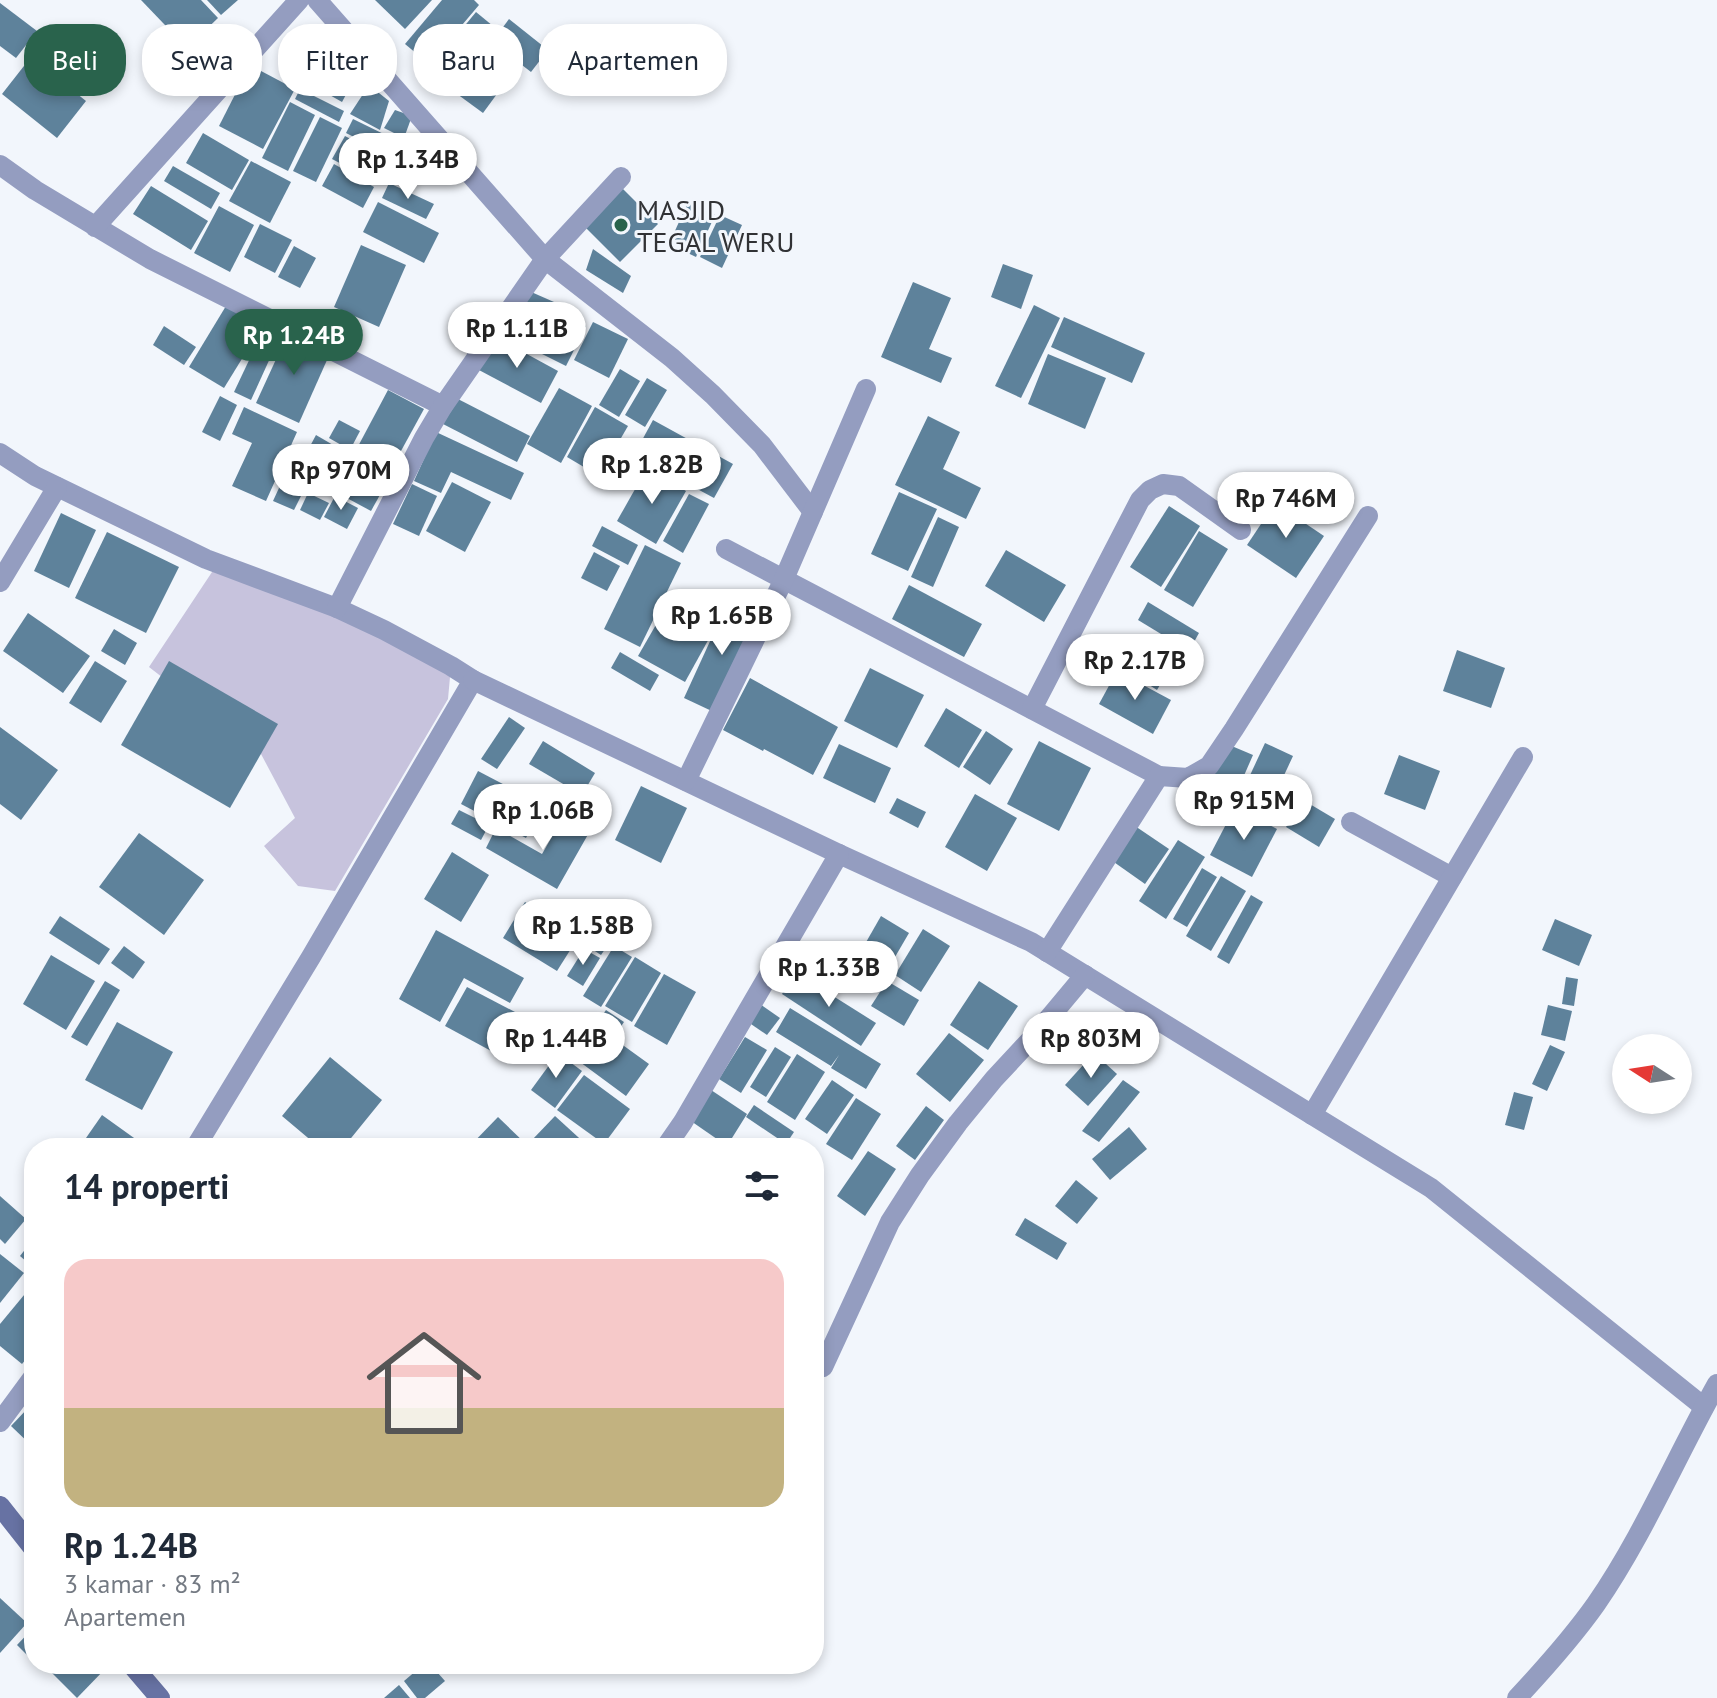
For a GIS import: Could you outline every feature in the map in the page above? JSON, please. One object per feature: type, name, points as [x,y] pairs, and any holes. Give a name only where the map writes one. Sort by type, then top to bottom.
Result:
[{"type":"main road","points":[[0,1506],[24,1536]]},
{"type":"main road","points":[[140,1674],[160,1698]]},
{"type":"street","points":[[95,227],[299,0]]},
{"type":"street","points":[[317,0],[545,259],[672,358],[713,395],[762,445],[813,512]]},
{"type":"street","points":[[0,165],[35,190],[150,259],[443,406]]},
{"type":"street","points":[[337,608],[416,452],[443,406],[545,259],[621,177]]},
{"type":"street","points":[[686,781],[784,579],[866,389]]},
{"type":"street","points":[[0,453],[35,476],[206,559],[337,608],[411,644],[473,680],[1031,942],[1431,1188],[1704,1407]]},
{"type":"street","points":[[1032,709],[1140,500],[1150,490],[1163,484],[1179,486],[1241,530]]},
{"type":"street","points":[[0,582],[57,487]]},
{"type":"street","points":[[726,549],[1159,776],[1188,778],[1209,766],[1368,516]]},
{"type":"street","points":[[201,1138],[473,680]]},
{"type":"street","points":[[1312,1115],[1523,757]]},
{"type":"street","points":[[1047,952],[1159,776]]},
{"type":"street","points":[[1351,822],[1452,877]]},
{"type":"street","points":[[673,1138],[839,854]]},
{"type":"street","points":[[824,1365],[890,1222],[920,1175],[994,1079],[1085,975]]},
{"type":"street","points":[[1517,1698],[1553,1660],[1596,1604],[1633,1543],[1717,1384]]},
{"type":"street","points":[[0,1422],[24,1390]]},
{"type":"shaded area","points":[[218,563],[451,666],[448,699],[335,891],[298,886],[264,846],[295,818],[261,754],[149,667]]},
{"type":"building","points":[[141,0],[201,0],[218,18],[212,24],[164,24]]},
{"type":"building","points":[[207,0],[238,0],[221,15]]},
{"type":"building","points":[[375,0],[432,0],[405,29]]},
{"type":"building","points":[[442,0],[474,0],[479,5],[463,24],[422,24]]},
{"type":"building","points":[[0,3],[28,24],[24,24],[24,48],[16,58],[0,46]]},
{"type":"building","points":[[476,12],[491,24],[466,24]]},
{"type":"building","points":[[523,30],[539,43],[539,62],[531,72],[523,66]]},
{"type":"building","points":[[413,34],[413,51],[405,44]]},
{"type":"building","points":[[24,66],[24,96],[80,96],[86,101],[57,138],[2,94]]},
{"type":"building","points":[[262,71],[278,80],[278,96],[291,96],[263,149],[219,126],[234,96],[262,96]]},
{"type":"building","points":[[296,96],[314,96],[344,111],[339,122],[295,99]]},
{"type":"building","points":[[331,96],[345,96],[342,102]]},
{"type":"building","points":[[362,96],[383,96],[389,101],[380,130],[350,114]]},
{"type":"building","points":[[460,96],[495,96],[483,113]]},
{"type":"building","points":[[290,102],[315,115],[288,171],[262,158]]},
{"type":"building","points":[[395,110],[412,116],[404,138],[384,128]]},
{"type":"building","points":[[320,117],[342,128],[316,182],[293,171]]},
{"type":"building","points":[[353,119],[400,142],[393,157],[346,133]]},
{"type":"building","points":[[203,133],[249,160],[232,190],[186,163]]},
{"type":"building","points":[[345,136],[392,161],[380,184],[332,159]]},
{"type":"building","points":[[251,161],[291,182],[270,223],[229,201]]},
{"type":"building","points":[[334,164],[374,187],[363,208],[322,186]]},
{"type":"building","points":[[173,166],[220,193],[211,209],[164,181]]},
{"type":"building","points":[[389,183],[434,204],[426,219],[382,198]]},
{"type":"building","points":[[151,186],[208,221],[191,250],[133,214]]},
{"type":"building","name":"MASJID TEGAL WERU","points":[[622,188],[658,224],[620,262],[584,226]]},
{"type":"building","points":[[378,202],[439,233],[424,263],[363,232]]},
{"type":"building","points":[[688,202],[715,215],[696,257],[669,244]]},
{"type":"building","points":[[219,206],[254,225],[230,272],[194,253]]},
{"type":"building","points":[[720,215],[742,225],[722,268],[700,257]]},
{"type":"building","points":[[260,224],[292,240],[275,273],[244,257]]},
{"type":"building","points":[[361,245],[406,265],[379,327],[334,307]]},
{"type":"building","points":[[294,246],[316,258],[300,288],[278,277]]},
{"type":"building","points":[[593,249],[631,276],[623,293],[586,270]]},
{"type":"building","points":[[1003,264],[1033,275],[1021,309],[991,297]]},
{"type":"building","points":[[913,282],[951,298],[929,349],[952,358],[941,383],[881,357]]},
{"type":"building","points":[[529,291],[554,302],[531,350],[506,337]]},
{"type":"building","points":[[229,301],[264,323],[224,388],[189,367]]},
{"type":"building","points":[[1034,305],[1060,318],[1021,398],[995,386]]},
{"type":"building","points":[[556,311],[586,326],[566,366],[536,351]]},
{"type":"building","points":[[1064,317],[1145,353],[1132,383],[1051,347]]},
{"type":"building","points":[[593,322],[628,339],[609,378],[574,360]]},
{"type":"building","points":[[164,326],[196,347],[184,365],[153,345]]},
{"type":"building","points":[[289,331],[331,351],[299,423],[256,403]]},
{"type":"building","points":[[494,336],[558,371],[541,403],[477,369]]},
{"type":"building","points":[[260,337],[276,345],[251,400],[234,392]]},
{"type":"building","points":[[1048,354],[1106,378],[1085,429],[1028,404]]},
{"type":"building","points":[[620,369],[640,381],[619,417],[599,405]]},
{"type":"building","points":[[647,378],[667,390],[645,427],[625,415]]},
{"type":"building","points":[[559,388],[592,406],[561,463],[527,444]]},
{"type":"building","points":[[388,390],[424,409],[390,471],[355,452]]},
{"type":"building","points":[[220,396],[237,405],[220,441],[202,432]]},
{"type":"building","points":[[456,398],[530,436],[517,462],[443,424]]},
{"type":"building","points":[[244,407],[297,432],[266,501],[232,486],[252,443],[232,434]]},
{"type":"building","points":[[595,407],[628,426],[599,476],[567,457]]},
{"type":"building","points":[[928,416],[960,432],[943,469],[981,488],[966,519],[895,485]]},
{"type":"building","points":[[339,420],[360,431],[350,450],[329,438]]},
{"type":"building","points":[[653,420],[733,464],[714,498],[634,455]]},
{"type":"building","points":[[436,432],[524,473],[511,500],[451,472],[441,493],[414,481]]},
{"type":"building","points":[[316,435],[340,449],[332,463],[308,450]]},
{"type":"building","points":[[296,451],[336,470],[324,495],[306,486],[294,510],[273,501]]},
{"type":"building","points":[[351,453],[391,475],[371,511],[332,490]]},
{"type":"building","points":[[647,468],[686,491],[656,544],[617,521]]},
{"type":"building","points":[[452,482],[491,502],[465,552],[426,531]]},
{"type":"building","points":[[412,484],[437,496],[419,536],[393,524]]},
{"type":"building","points":[[899,492],[937,509],[908,571],[871,554]]},
{"type":"building","points":[[308,493],[329,503],[320,520],[300,510]]},
{"type":"building","points":[[689,494],[709,504],[683,553],[663,541]]},
{"type":"building","points":[[335,496],[358,508],[347,529],[324,517]]},
{"type":"building","points":[[1275,503],[1324,536],[1296,578],[1247,545]]},
{"type":"building","points":[[1169,506],[1200,526],[1161,587],[1130,567]]},
{"type":"building","points":[[61,513],[96,530],[69,588],[34,571]]},
{"type":"building","points":[[938,517],[959,527],[933,587],[911,577]]},
{"type":"building","points":[[602,526],[638,545],[628,565],[592,546]]},
{"type":"building","points":[[1199,531],[1228,549],[1193,607],[1164,590]]},
{"type":"building","points":[[107,532],[179,567],[146,633],[75,598]]},
{"type":"building","points":[[645,545],[681,563],[640,647],[604,629]]},
{"type":"building","points":[[1006,550],[1066,585],[1044,622],[985,586]]},
{"type":"building","points":[[594,552],[620,566],[607,591],[581,578]]},
{"type":"building","points":[[909,585],[982,624],[964,657],[892,619]]},
{"type":"building","points":[[728,602],[760,616],[716,713],[684,698]]},
{"type":"building","points":[[1148,602],[1199,633],[1189,651],[1138,620]]},
{"type":"building","points":[[665,609],[711,635],[685,682],[638,656]]},
{"type":"building","points":[[28,613],[90,656],[63,693],[3,651]]},
{"type":"building","points":[[114,629],[137,643],[125,665],[101,651]]},
{"type":"building","points":[[1145,634],[1162,644],[1141,682],[1124,671]]},
{"type":"building","points":[[1165,646],[1178,654],[1157,690],[1143,681]]},
{"type":"building","points":[[1457,650],[1505,668],[1491,708],[1443,691]]},
{"type":"building","points":[[620,652],[659,675],[650,691],[611,668]]},
{"type":"building","points":[[1181,656],[1192,662],[1179,685],[1168,679]]},
{"type":"building","points":[[95,661],[127,681],[101,723],[69,703]]},
{"type":"building","points":[[169,661],[278,724],[230,808],[121,745]]},
{"type":"building","points":[[870,668],[924,695],[897,748],[844,721]]},
{"type":"building","points":[[1117,671],[1171,700],[1153,734],[1099,704]]},
{"type":"building","points":[[750,678],[838,727],[813,775],[723,730]]},
{"type":"building","points":[[946,708],[982,730],[959,768],[924,746]]},
{"type":"building","points":[[509,717],[525,728],[497,769],[481,759]]},
{"type":"building","points":[[0,727],[58,770],[21,820],[0,804]]},
{"type":"building","points":[[986,731],[1013,749],[990,785],[963,767]]},
{"type":"building","points":[[543,741],[595,773],[582,795],[529,764]]},
{"type":"building","points":[[1039,741],[1091,768],[1059,831],[1007,804]]},
{"type":"building","points":[[1265,743],[1293,756],[1273,799],[1245,786]]},
{"type":"building","points":[[839,744],[891,768],[875,803],[823,778]]},
{"type":"building","points":[[1227,744],[1253,755],[1239,787],[1213,775]]},
{"type":"building","points":[[1399,755],[1440,771],[1425,810],[1384,794]]},
{"type":"building","points":[[478,771],[543,805],[526,838],[461,804]]},
{"type":"building","points":[[641,786],[687,808],[661,863],[615,840]]},
{"type":"building","points":[[975,794],[1017,818],[987,871],[945,847]]},
{"type":"building","points":[[897,798],[926,812],[918,828],[889,813]]},
{"type":"building","points":[[1303,800],[1335,819],[1319,847],[1286,827]]},
{"type":"building","points":[[1235,807],[1277,829],[1252,877],[1210,855]]},
{"type":"building","points":[[459,810],[489,825],[481,840],[451,824]]},
{"type":"building","points":[[564,816],[590,831],[557,889],[486,848],[496,828],[542,854]]},
{"type":"building","points":[[1135,826],[1169,849],[1145,884],[1111,860]]},
{"type":"building","points":[[139,833],[204,880],[164,935],[99,887]]},
{"type":"building","points":[[1178,840],[1205,857],[1166,919],[1139,901]]},
{"type":"building","points":[[452,852],[489,875],[461,922],[424,899]]},
{"type":"building","points":[[1202,868],[1217,877],[1187,927],[1173,919]]},
{"type":"building","points":[[1221,876],[1246,891],[1211,951],[1186,936]]},
{"type":"building","points":[[1251,895],[1263,902],[1229,964],[1217,957]]},
{"type":"building","points":[[525,902],[579,936],[557,971],[503,938]]},
{"type":"building","points":[[60,916],[110,949],[99,965],[49,933]]},
{"type":"building","points":[[881,916],[909,933],[881,981],[853,965]]},
{"type":"building","points":[[593,918],[616,933],[601,955],[578,940]]},
{"type":"building","points":[[1555,919],[1592,935],[1579,966],[1542,950]]},
{"type":"building","points":[[923,929],[950,946],[921,992],[895,975]]},
{"type":"building","points":[[436,930],[524,978],[510,1003],[464,978],[440,1022],[399,999]]},
{"type":"building","points":[[124,946],[145,962],[133,979],[111,963]]},
{"type":"building","points":[[614,946],[632,957],[601,1007],[583,996]]},
{"type":"building","points":[[584,949],[600,958],[583,986],[567,976]]},
{"type":"building","points":[[51,955],[95,981],[66,1030],[23,1004]]},
{"type":"building","points":[[635,957],[661,973],[632,1022],[605,1006]]},
{"type":"building","points":[[795,972],[876,1023],[861,1046],[782,994]]},
{"type":"building","points":[[664,974],[696,992],[667,1045],[634,1026]]},
{"type":"building","points":[[1566,977],[1578,979],[1574,1006],[1562,1004]]},
{"type":"building","points":[[105,981],[120,990],[87,1046],[71,1037]]},
{"type":"building","points":[[887,981],[919,1000],[904,1026],[871,1006]]},
{"type":"building","points":[[979,981],[1018,1006],[988,1050],[950,1025]]},
{"type":"building","points":[[467,987],[515,1012],[493,1052],[445,1026]]},
{"type":"building","points":[[760,1004],[780,1018],[767,1035],[748,1022]]},
{"type":"building","points":[[1548,1005],[1572,1011],[1565,1041],[1541,1035]]},
{"type":"building","points":[[790,1008],[881,1064],[866,1089],[831,1068],[839,1055],[831,1066],[776,1032]]},
{"type":"building","points":[[606,1010],[624,1022],[613,1038],[649,1064],[626,1096],[565,1051],[588,1020],[595,1025]]},
{"type":"building","points":[[117,1022],[173,1052],[142,1110],[85,1080]]},
{"type":"building","points":[[949,1033],[984,1060],[950,1102],[916,1074]]},
{"type":"building","points":[[745,1037],[767,1050],[741,1093],[719,1079]]},
{"type":"building","points":[[1550,1045],[1565,1052],[1547,1091],[1532,1084]]},
{"type":"building","points":[[775,1047],[791,1057],[766,1097],[750,1087]]},
{"type":"building","points":[[558,1053],[582,1071],[555,1108],[531,1090]]},
{"type":"building","points":[[1094,1053],[1117,1074],[1088,1106],[1065,1085]]},
{"type":"building","points":[[797,1054],[825,1072],[795,1120],[767,1102]]},
{"type":"building","points":[[330,1057],[382,1100],[351,1138],[308,1138],[282,1116]]},
{"type":"building","points":[[584,1075],[630,1109],[608,1138],[596,1138],[557,1110]]},
{"type":"building","points":[[832,1080],[854,1095],[827,1134],[805,1119]]},
{"type":"building","points":[[1123,1080],[1140,1092],[1099,1142],[1082,1131]]},
{"type":"building","points":[[708,1088],[747,1114],[732,1138],[715,1138],[688,1119]]},
{"type":"building","points":[[1514,1092],[1533,1097],[1524,1130],[1505,1125]]},
{"type":"building","points":[[856,1098],[881,1114],[852,1160],[826,1144]]},
{"type":"building","points":[[754,1105],[794,1132],[790,1138],[777,1138],[746,1117]]},
{"type":"building","points":[[926,1106],[944,1120],[915,1160],[896,1146]]},
{"type":"building","points":[[102,1115],[134,1138],[86,1138]]},
{"type":"building","points":[[555,1116],[579,1138],[534,1138]]},
{"type":"building","points":[[498,1117],[520,1138],[478,1138]]},
{"type":"building","points":[[1129,1127],[1147,1149],[1110,1180],[1092,1159]]},
{"type":"building","points":[[868,1151],[896,1169],[865,1216],[837,1196]]},
{"type":"building","points":[[1076,1180],[1098,1198],[1077,1224],[1055,1206]]},
{"type":"building","points":[[0,1196],[24,1217],[24,1221],[5,1244],[0,1239]]},
{"type":"building","points":[[1025,1218],[1067,1243],[1057,1260],[1015,1235]]},
{"type":"building","points":[[0,1254],[24,1273],[0,1303]]},
{"type":"building","points":[[24,1295],[22,1364],[0,1346],[0,1324]]},
{"type":"building","points":[[24,1412],[24,1438],[11,1426]]},
{"type":"building","points":[[0,1598],[24,1620],[24,1626],[0,1653]]},
{"type":"building","points":[[24,1638],[24,1652],[17,1645]]},
{"type":"building","points":[[53,1674],[100,1674],[77,1698]]},
{"type":"building","points":[[412,1674],[439,1674],[445,1681],[425,1698],[417,1698],[404,1681]]},
{"type":"building","points":[[399,1685],[410,1698],[384,1698]]},
{"type":"place","name":"MASJID TEGAL WERU","points":[[621,225]]}]
